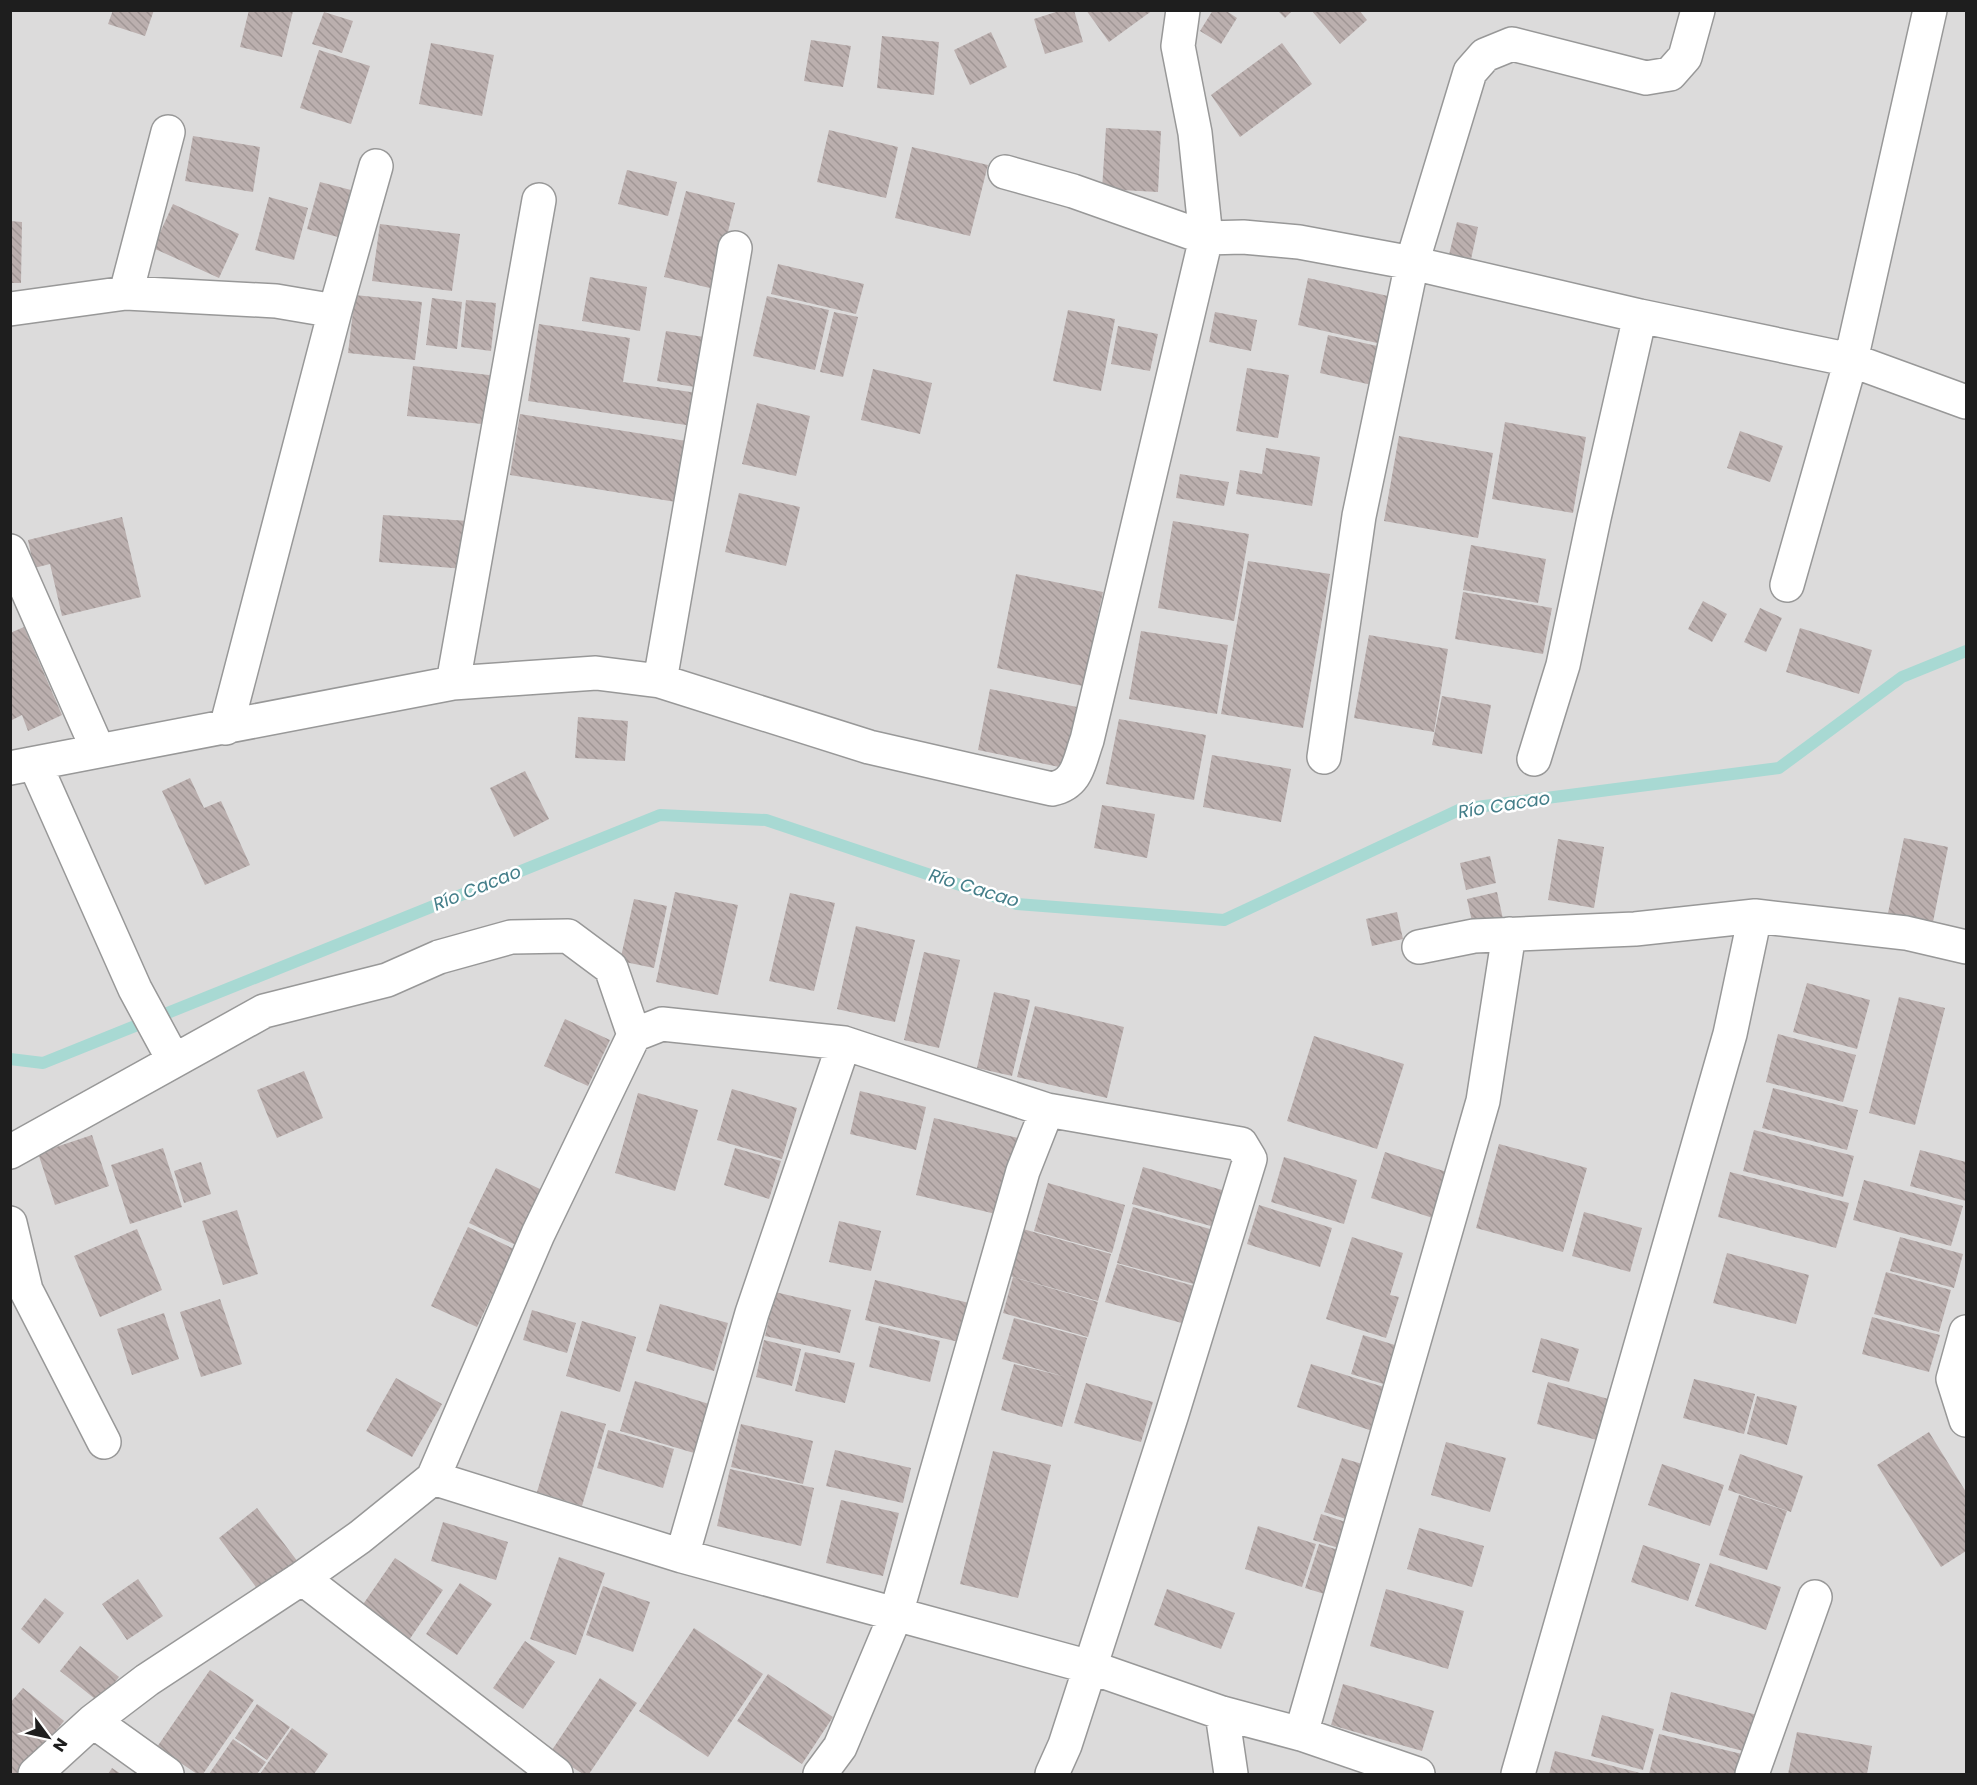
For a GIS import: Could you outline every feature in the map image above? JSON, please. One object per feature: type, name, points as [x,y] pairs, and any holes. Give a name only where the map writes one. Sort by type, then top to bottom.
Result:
[{"type":"street","points":[[169,1051],[135,989],[128,971],[23,766],[453,682],[596,673],[660,681],[869,747],[1052,789],[1065,787],[1074,776],[1087,740],[1206,238],[1195,133],[1178,46],[1183,10]]},
{"type":"street","points":[[1324,757],[1359,516],[1412,263],[1470,72],[1485,55],[1512,44],[1646,78],[1670,74],[1685,57],[1698,10]]},
{"type":"street","points":[[1787,585],[1851,360],[1930,10]]},
{"type":"street","points":[[126,293],[168,132]]},
{"type":"street","points":[[226,728],[335,311],[376,166]]},
{"type":"street","points":[[1005,172],[1073,191],[1206,238],[1243,237],[1299,243],[1412,263],[1640,316],[1851,360],[1966,402]]},
{"type":"street","points":[[453,682],[539,200]]},
{"type":"street","points":[[660,681],[735,248]]},
{"type":"street","points":[[10,309],[126,293],[276,301],[335,311]]},
{"type":"street","points":[[1534,759],[1563,665],[1640,316]]},
{"type":"street","points":[[10,551],[98,750]]},
{"type":"street","points":[[1518,1774],[1730,1034],[1755,916]]},
{"type":"street","points":[[1419,947],[1474,936],[1635,929],[1755,916],[1906,933],[1966,947]]},
{"type":"street","points":[[1301,1734],[1483,1101],[1509,934]]},
{"type":"street","points":[[10,1152],[169,1051],[264,1011],[387,980],[440,957],[511,937],[568,936],[611,968],[634,1035]]},
{"type":"street","points":[[35,1774],[93,1721],[147,1680],[302,1578],[360,1537],[433,1478],[538,1234],[634,1035],[662,1024],[844,1043],[1047,1110],[1241,1144],[1250,1159],[1172,1414],[1065,1745],[1052,1774]]},
{"type":"street","points":[[682,1556],[752,1313],[844,1043]]},
{"type":"street","points":[[820,1774],[840,1746],[896,1614],[1023,1171],[1047,1110]]},
{"type":"street","points":[[10,1223],[26,1290],[104,1442]]},
{"type":"street","points":[[1966,1332],[1953,1379],[1966,1420]]},
{"type":"street","points":[[433,1478],[682,1556],[1090,1667],[1222,1713],[1301,1734],[1418,1774]]},
{"type":"street","points":[[302,1578],[556,1774]]},
{"type":"street","points":[[1752,1774],[1815,1597]]},
{"type":"street","points":[[1222,1713],[1231,1774]]},
{"type":"street","points":[[93,1721],[167,1774]]},
{"type":"shaded area","points":[[11,11],[1966,11],[1966,1774],[11,1774]]},
{"type":"building","points":[[113,10],[154,10],[145,36],[108,24]]},
{"type":"building","points":[[249,10],[293,11],[282,57],[240,47]]},
{"type":"building","points":[[1062,10],[1074,10],[1083,42],[1045,54],[1034,19]]},
{"type":"building","points":[[1086,10],[1153,10],[1109,42]]},
{"type":"building","points":[[1213,10],[1225,10],[1237,18],[1221,44],[1200,31]]},
{"type":"building","points":[[1277,10],[1293,10],[1285,18]]},
{"type":"building","points":[[1311,10],[1359,10],[1367,20],[1340,44]]},
{"type":"building","points":[[324,12],[353,21],[342,53],[312,44]]},
{"type":"building","points":[[991,32],[1007,67],[970,85],[954,50]]},
{"type":"building","points":[[882,36],[939,42],[934,95],[877,88]]},
{"type":"building","points":[[811,40],[851,46],[843,87],[804,81]]},
{"type":"building","points":[[431,43],[494,55],[482,116],[419,104]]},
{"type":"building","points":[[1282,43],[1312,84],[1240,137],[1211,95]]},
{"type":"building","points":[[319,50],[370,66],[351,124],[300,108]]},
{"type":"building","points":[[1106,128],[1161,131],[1158,192],[1102,189]]},
{"type":"building","points":[[829,130],[898,147],[886,198],[817,182]]},
{"type":"building","points":[[193,136],[260,147],[253,192],[185,181]]},
{"type":"building","points":[[912,147],[988,165],[970,236],[895,218]]},
{"type":"building","points":[[627,170],[677,182],[668,216],[618,204]]},
{"type":"building","points":[[320,182],[351,190],[338,237],[307,229]]},
{"type":"building","points":[[686,191],[735,203],[714,289],[664,277]]},
{"type":"building","points":[[269,197],[308,208],[294,260],[255,250]]},
{"type":"building","points":[[173,204],[239,234],[219,278],[153,248]]},
{"type":"building","points":[[10,221],[22,222],[21,283],[10,283]]},
{"type":"building","points":[[1457,222],[1478,227],[1470,264],[1448,259]]},
{"type":"building","points":[[380,224],[460,234],[452,291],[372,281]]},
{"type":"building","points":[[778,264],[864,284],[856,314],[771,294]]},
{"type":"building","points":[[590,277],[647,287],[640,331],[582,321]]},
{"type":"building","points":[[1308,278],[1397,298],[1386,345],[1298,325]]},
{"type":"building","points":[[355,295],[422,302],[415,360],[348,353]]},
{"type":"building","points":[[767,296],[829,310],[815,370],[753,356]]},
{"type":"building","points":[[432,298],[462,302],[457,349],[426,345]]},
{"type":"building","points":[[466,300],[496,303],[491,351],[461,347]]},
{"type":"building","points":[[1068,310],[1115,319],[1101,391],[1053,381]]},
{"type":"building","points":[[834,312],[858,317],[843,377],[820,372]]},
{"type":"building","points":[[1215,312],[1257,320],[1251,351],[1209,342]]},
{"type":"building","points":[[539,324],[630,338],[623,382],[704,394],[699,427],[528,401]]},
{"type":"building","points":[[1118,326],[1158,334],[1150,371],[1111,364]]},
{"type":"building","points":[[666,331],[704,337],[695,387],[657,381]]},
{"type":"building","points":[[1328,335],[1386,348],[1376,386],[1320,373]]},
{"type":"building","points":[[413,366],[497,376],[491,425],[407,416]]},
{"type":"building","points":[[1247,368],[1289,375],[1278,438],[1236,431]]},
{"type":"building","points":[[873,369],[932,383],[920,434],[861,420]]},
{"type":"building","points":[[757,403],[810,416],[796,476],[742,464]]},
{"type":"building","points":[[520,414],[686,441],[676,502],[510,475]]},
{"type":"building","points":[[1505,422],[1586,437],[1573,513],[1492,499]]},
{"type":"building","points":[[1740,431],[1783,446],[1770,482],[1727,468]]},
{"type":"building","points":[[1399,436],[1493,453],[1478,538],[1384,521]]},
{"type":"building","points":[[1266,448],[1320,457],[1312,506],[1236,494],[1240,470],[1262,474]]},
{"type":"building","points":[[1180,474],[1229,482],[1224,506],[1176,498]]},
{"type":"building","points":[[739,493],[800,507],[786,566],[725,552]]},
{"type":"building","points":[[383,515],[468,521],[465,569],[379,562]]},
{"type":"building","points":[[122,517],[141,597],[62,616],[50,564],[34,568],[28,540]]},
{"type":"building","points":[[1173,521],[1249,534],[1234,621],[1158,608]]},
{"type":"building","points":[[1471,545],[1546,559],[1538,603],[1463,590]]},
{"type":"building","points":[[1248,561],[1330,574],[1303,728],[1221,714]]},
{"type":"building","points":[[1016,574],[1103,592],[1083,686],[997,668]]},
{"type":"building","points":[[1463,592],[1552,608],[1543,654],[1455,639]]},
{"type":"building","points":[[1703,601],[1727,614],[1712,642],[1688,629]]},
{"type":"building","points":[[1760,608],[1782,618],[1766,652],[1744,642]]},
{"type":"building","points":[[24,627],[62,715],[28,731],[22,715],[10,721],[10,633]]},
{"type":"building","points":[[1800,628],[1872,650],[1859,694],[1786,672]]},
{"type":"building","points":[[1141,631],[1228,645],[1217,714],[1129,699]]},
{"type":"building","points":[[1369,635],[1448,649],[1434,732],[1354,718]]},
{"type":"building","points":[[990,689],[1077,707],[1064,768],[978,750]]},
{"type":"building","points":[[1442,696],[1491,705],[1482,754],[1432,745]]},
{"type":"building","points":[[578,717],[628,721],[625,761],[575,758]]},
{"type":"building","points":[[1119,719],[1206,735],[1194,800],[1106,784]]},
{"type":"building","points":[[1212,755],[1291,769],[1281,822],[1203,807]]},
{"type":"building","points":[[525,771],[549,819],[514,837],[490,788]]},
{"type":"building","points":[[190,778],[204,808],[221,801],[250,865],[205,885],[162,791]]},
{"type":"building","points":[[1102,805],[1155,814],[1147,858],[1094,848]]},
{"type":"building","points":[[1904,838],[1948,847],[1933,922],[1888,913]]},
{"type":"building","points":[[1558,839],[1604,847],[1594,908],[1548,900]]},
{"type":"building","points":[[1490,856],[1496,883],[1466,890],[1460,863]]},
{"type":"building","points":[[675,892],[738,905],[718,995],[656,982]]},
{"type":"building","points":[[1497,892],[1503,919],[1473,926],[1467,899]]},
{"type":"building","points":[[790,893],[835,903],[814,991],[769,981]]},
{"type":"building","points":[[634,899],[667,906],[654,968],[620,961]]},
{"type":"building","points":[[1397,912],[1403,939],[1372,946],[1366,919]]},
{"type":"building","points":[[856,926],[915,940],[895,1022],[837,1009]]},
{"type":"building","points":[[924,952],[960,960],[939,1048],[904,1040]]},
{"type":"building","points":[[1807,983],[1870,1000],[1857,1049],[1793,1032]]},
{"type":"building","points":[[994,992],[1030,1000],[1012,1076],[977,1068]]},
{"type":"building","points":[[1899,997],[1945,1008],[1915,1125],[1869,1113]]},
{"type":"building","points":[[1035,1006],[1124,1027],[1107,1098],[1017,1077]]},
{"type":"building","points":[[565,1019],[610,1040],[588,1086],[544,1066]]},
{"type":"building","points":[[1778,1034],[1856,1055],[1843,1102],[1766,1082]]},
{"type":"building","points":[[1314,1036],[1404,1064],[1377,1149],[1287,1121]]},
{"type":"building","points":[[304,1071],[323,1118],[277,1138],[257,1090]]},
{"type":"building","points":[[1773,1088],[1858,1110],[1847,1150],[1762,1128]]},
{"type":"building","points":[[732,1089],[797,1108],[782,1159],[717,1140]]},
{"type":"building","points":[[860,1091],[926,1107],[916,1150],[850,1134]]},
{"type":"building","points":[[638,1093],[698,1110],[675,1191],[615,1173]]},
{"type":"building","points":[[934,1118],[1018,1138],[1000,1215],[916,1195]]},
{"type":"building","points":[[1754,1130],[1854,1156],[1843,1197],[1743,1171]]},
{"type":"building","points":[[92,1135],[109,1186],[55,1205],[38,1153]]},
{"type":"building","points":[[1499,1144],[1587,1168],[1563,1252],[1476,1228]]},
{"type":"building","points":[[163,1148],[182,1207],[130,1224],[111,1165]]},
{"type":"building","points":[[735,1148],[781,1161],[769,1199],[724,1185]]},
{"type":"building","points":[[1920,1150],[1966,1162],[1966,1201],[1910,1186]]},
{"type":"building","points":[[1385,1152],[1453,1174],[1439,1220],[1371,1198]]},
{"type":"building","points":[[1284,1157],[1357,1180],[1344,1224],[1271,1202]]},
{"type":"building","points":[[201,1162],[211,1194],[184,1203],[174,1171]]},
{"type":"building","points":[[1143,1167],[1229,1192],[1218,1228],[1132,1204]]},
{"type":"building","points":[[496,1168],[542,1190],[516,1245],[469,1223]]},
{"type":"building","points":[[1730,1172],[1849,1203],[1836,1248],[1718,1217]]},
{"type":"building","points":[[1864,1180],[1963,1206],[1951,1246],[1853,1220]]},
{"type":"building","points":[[1048,1183],[1125,1205],[1112,1253],[1034,1231]]},
{"type":"building","points":[[1259,1205],[1332,1228],[1320,1267],[1247,1244]]},
{"type":"building","points":[[1133,1207],[1217,1231],[1201,1286],[1117,1263]]},
{"type":"building","points":[[237,1210],[258,1274],[223,1285],[202,1221]]},
{"type":"building","points":[[1584,1212],[1642,1228],[1630,1272],[1572,1256]]},
{"type":"building","points":[[839,1221],[881,1231],[871,1271],[829,1262]]},
{"type":"building","points":[[468,1227],[514,1249],[477,1327],[431,1306]]},
{"type":"building","points":[[137,1229],[162,1290],[100,1317],[74,1256]]},
{"type":"building","points":[[1023,1229],[1111,1254],[1098,1301],[1010,1276]]},
{"type":"building","points":[[1352,1237],[1403,1253],[1390,1295],[1399,1297],[1386,1338],[1326,1319]]},
{"type":"building","points":[[1900,1237],[1963,1254],[1954,1288],[1890,1271]]},
{"type":"building","points":[[1727,1253],[1809,1275],[1796,1324],[1713,1303]]},
{"type":"building","points":[[1117,1264],[1201,1288],[1189,1325],[1105,1302]]},
{"type":"building","points":[[1886,1272],[1951,1290],[1939,1332],[1874,1314]]},
{"type":"building","points":[[1013,1277],[1098,1302],[1088,1337],[1003,1313]]},
{"type":"building","points":[[875,1280],[969,1303],[959,1342],[865,1320]]},
{"type":"building","points":[[775,1292],[851,1310],[840,1353],[765,1336]]},
{"type":"building","points":[[220,1299],[242,1364],[201,1377],[180,1312]]},
{"type":"building","points":[[660,1304],[728,1323],[714,1371],[646,1351]]},
{"type":"building","points":[[532,1310],[576,1323],[567,1353],[523,1340]]},
{"type":"building","points":[[164,1313],[179,1359],[132,1375],[117,1329]]},
{"type":"building","points":[[1872,1317],[1940,1335],[1929,1372],[1862,1354]]},
{"type":"building","points":[[1014,1318],[1087,1338],[1062,1427],[1001,1410],[1014,1364],[1066,1377],[1002,1359]]},
{"type":"building","points":[[582,1321],[636,1337],[620,1392],[566,1376]]},
{"type":"building","points":[[879,1326],[940,1341],[930,1382],[869,1367]]},
{"type":"building","points":[[1363,1335],[1401,1347],[1390,1386],[1351,1374]]},
{"type":"building","points":[[1541,1338],[1579,1349],[1569,1382],[1532,1372]]},
{"type":"building","points":[[764,1340],[801,1349],[792,1386],[756,1377]]},
{"type":"building","points":[[805,1352],[855,1363],[845,1403],[795,1391]]},
{"type":"building","points":[[1311,1364],[1390,1389],[1376,1432],[1297,1407]]},
{"type":"building","points":[[396,1378],[442,1404],[412,1457],[366,1431]]},
{"type":"building","points":[[1694,1379],[1755,1394],[1744,1434],[1683,1418]]},
{"type":"building","points":[[635,1381],[709,1404],[694,1453],[620,1431]]},
{"type":"building","points":[[1548,1382],[1619,1402],[1608,1443],[1537,1424]]},
{"type":"building","points":[[1086,1383],[1153,1402],[1141,1442],[1074,1423]]},
{"type":"building","points":[[1757,1396],[1797,1406],[1787,1445],[1747,1434]]},
{"type":"building","points":[[561,1411],[606,1424],[582,1506],[537,1492]]},
{"type":"building","points":[[741,1424],[813,1441],[803,1484],[731,1467]]},
{"type":"building","points":[[608,1430],[674,1449],[663,1488],[597,1468]]},
{"type":"building","points":[[1929,1432],[1966,1492],[1966,1551],[1941,1567],[1877,1465]]},
{"type":"building","points":[[1446,1442],[1506,1458],[1490,1512],[1431,1495]]},
{"type":"building","points":[[835,1450],[911,1468],[903,1503],[826,1486]]},
{"type":"building","points":[[993,1451],[1051,1465],[1018,1598],[960,1584]]},
{"type":"building","points":[[1740,1454],[1803,1476],[1791,1512],[1728,1490]]},
{"type":"building","points":[[1342,1458],[1369,1466],[1352,1521],[1324,1512]]},
{"type":"building","points":[[1662,1464],[1724,1485],[1710,1526],[1648,1505]]},
{"type":"building","points":[[730,1469],[814,1488],[801,1546],[717,1526]]},
{"type":"building","points":[[1739,1495],[1787,1511],[1767,1570],[1719,1555]]},
{"type":"building","points":[[841,1500],[899,1513],[883,1576],[826,1563]]},
{"type":"building","points":[[257,1508],[298,1562],[259,1591],[219,1538]]},
{"type":"building","points":[[1321,1514],[1352,1524],[1345,1550],[1313,1540]]},
{"type":"building","points":[[443,1522],[508,1542],[496,1580],[431,1561]]},
{"type":"building","points":[[1258,1526],[1316,1544],[1302,1587],[1245,1569]]},
{"type":"building","points":[[1419,1528],[1484,1546],[1472,1587],[1407,1569]]},
{"type":"building","points":[[1319,1544],[1345,1552],[1331,1596],[1305,1588]]},
{"type":"building","points":[[1643,1545],[1700,1564],[1688,1601],[1631,1582]]},
{"type":"building","points":[[559,1557],[605,1573],[576,1655],[530,1639]]},
{"type":"building","points":[[395,1558],[443,1590],[403,1649],[355,1616]]},
{"type":"building","points":[[1710,1563],[1781,1587],[1766,1630],[1695,1606]]},
{"type":"building","points":[[138,1579],[163,1616],[127,1640],[102,1604]]},
{"type":"building","points":[[460,1583],[492,1604],[457,1655],[426,1634]]},
{"type":"building","points":[[603,1586],[650,1602],[633,1652],[586,1635]]},
{"type":"building","points":[[1167,1589],[1235,1613],[1221,1649],[1154,1625]]},
{"type":"building","points":[[1386,1589],[1464,1611],[1448,1669],[1370,1646]]},
{"type":"building","points":[[45,1598],[64,1613],[39,1644],[21,1629]]},
{"type":"building","points":[[694,1628],[763,1674],[708,1757],[639,1711]]},
{"type":"building","points":[[525,1641],[555,1662],[523,1709],[493,1688]]},
{"type":"building","points":[[80,1646],[119,1677],[99,1702],[60,1671]]},
{"type":"building","points":[[210,1670],[254,1700],[203,1774],[197,1774],[157,1747]]},
{"type":"building","points":[[768,1674],[833,1717],[802,1764],[737,1721]]},
{"type":"building","points":[[600,1678],[637,1703],[589,1774],[583,1774],[550,1753]]},
{"type":"building","points":[[1343,1684],[1434,1711],[1422,1751],[1331,1725]]},
{"type":"building","points":[[23,1688],[64,1721],[20,1774],[10,1774],[10,1703]]},
{"type":"building","points":[[1671,1692],[1757,1715],[1747,1752],[1662,1730]]},
{"type":"building","points":[[257,1704],[290,1727],[267,1760],[235,1738]]},
{"type":"building","points":[[1602,1715],[1654,1729],[1643,1770],[1591,1756]]},
{"type":"building","points":[[292,1728],[328,1754],[314,1774],[260,1774]]},
{"type":"building","points":[[1797,1732],[1872,1746],[1867,1774],[1788,1774]]},
{"type":"building","points":[[1659,1734],[1746,1755],[1741,1774],[1649,1774]]},
{"type":"building","points":[[233,1739],[266,1762],[257,1774],[209,1774]]},
{"type":"building","points":[[1555,1751],[1644,1774],[1549,1774]]},
{"type":"building","points":[[112,1768],[121,1774],[108,1774]]},
{"type":"waterway","name":"Río Cacao","points":[[10,1059],[43,1063],[660,815],[766,820],[1017,904],[1224,920],[1461,809],[1779,768],[1902,677],[1966,651]]}]
